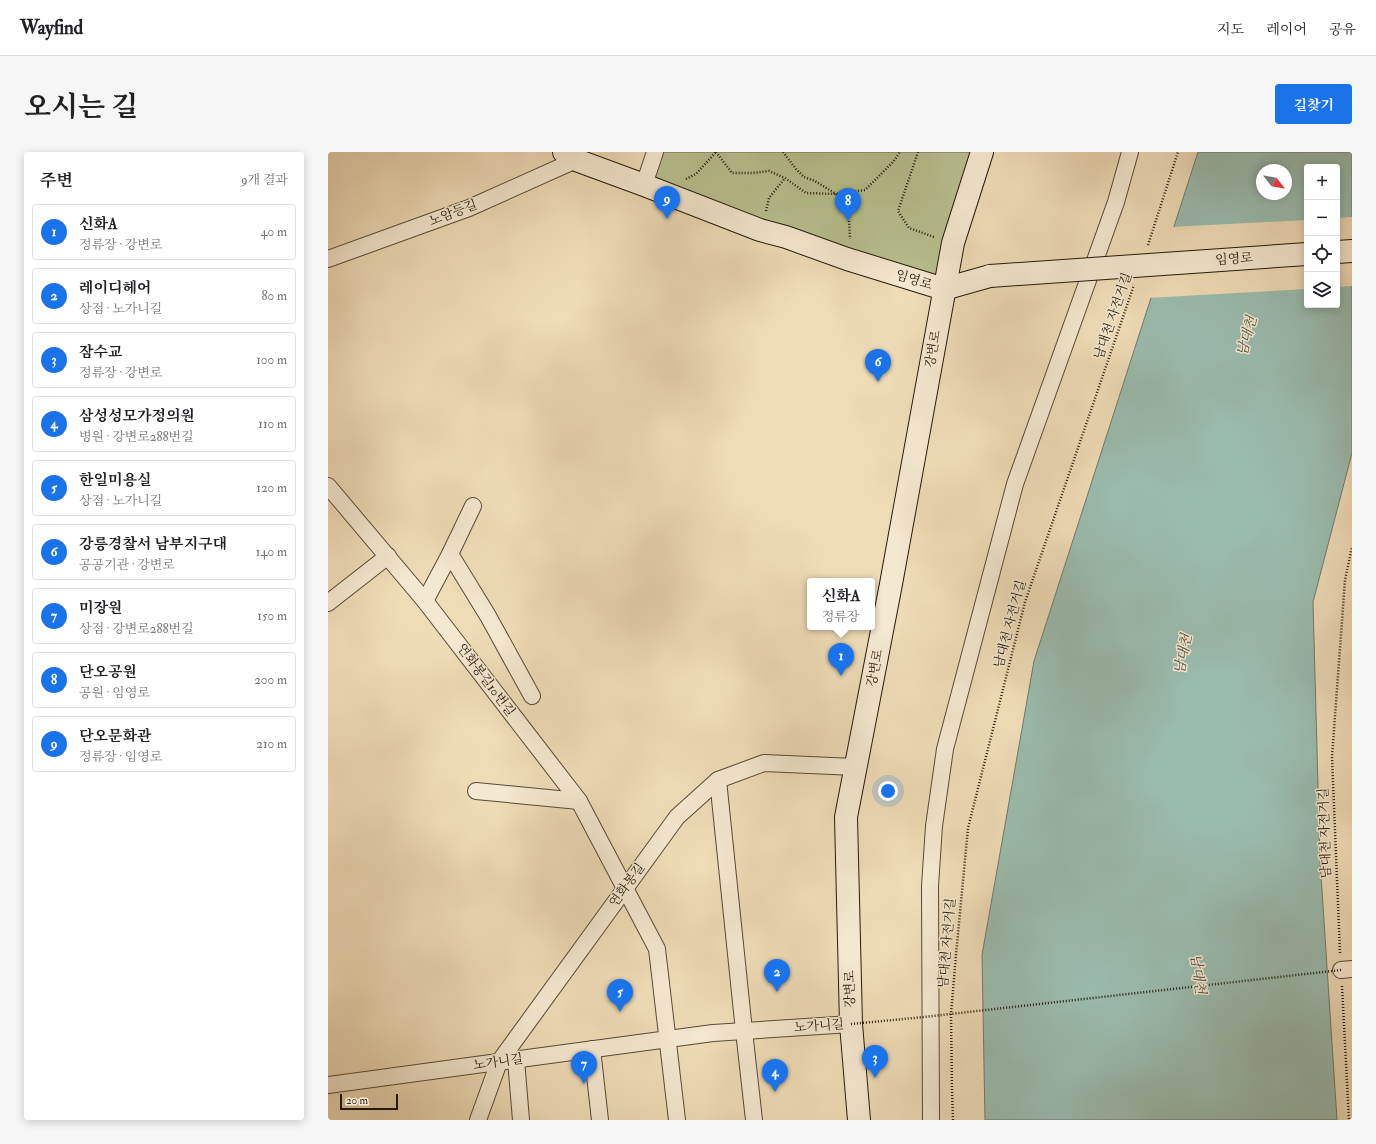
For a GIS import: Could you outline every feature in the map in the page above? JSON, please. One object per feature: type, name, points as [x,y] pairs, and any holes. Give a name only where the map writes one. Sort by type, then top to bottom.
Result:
[{"type":"street","points":[[644,185],[655,152]]},
{"type":"street","name":"강변로","points":[[859,1120],[851,1024],[846,817],[891,584],[953,244],[982,152]]},
{"type":"street","points":[[931,1120],[930,886],[934,826],[945,749],[1015,484],[1113,210],[1130,152]]},
{"type":"street","name":"임영로","points":[[570,156],[760,230],[786,237],[847,259],[944,289],[990,276],[1304,254]]},
{"type":"street","name":"노암등길","points":[[328,258],[469,208],[570,156]]},
{"type":"street","points":[[1340,252],[1352,251]]},
{"type":"street","name":"연화봉길10번길","points":[[328,486],[425,601],[579,802],[625,888]]},
{"type":"street","points":[[425,601],[473,506]]},
{"type":"street","points":[[450,554],[488,616],[532,696]]},
{"type":"street","points":[[328,603],[388,556]]},
{"type":"street","name":"연화봉길","points":[[478,1120],[498,1062],[677,817],[718,780],[764,763],[855,767]]},
{"type":"street","points":[[718,780],[754,1120]]},
{"type":"street","points":[[476,791],[579,802]]},
{"type":"street","points":[[625,888],[657,949],[677,1120]]},
{"type":"street","name":"노가니길","points":[[328,1085],[713,1033],[851,1024]]},
{"type":"street","points":[[592,1049],[600,1120]]},
{"type":"street","points":[[516,1060],[521,1120]]},
{"type":"path","points":[[684,180],[696,174],[716,152],[732,173],[769,171],[785,178],[806,193],[836,194],[865,190],[893,162],[900,152]]},
{"type":"path","points":[[783,152],[804,177],[836,194],[849,220],[850,235],[847,259]]},
{"type":"path","points":[[918,152],[898,211],[909,228],[953,244]]},
{"type":"path","points":[[1146,249],[1178,152]]},
{"type":"path","points":[[760,230],[770,198],[785,178]]},
{"type":"path","name":"남대천 자전거길","points":[[953,1120],[951,1014],[968,828],[1025,602],[1136,279]]},
{"type":"path","name":"남대천 자전거길","points":[[1340,955],[1332,757],[1346,580],[1352,547]]},
{"type":"path","points":[[851,1024],[932,1016],[1344,967],[1349,1120]]},
{"type":"green space","points":[[655,152],[980,152],[944,289],[644,185]]},
{"type":"water","name":"남대천","points":[[1198,152],[1352,152],[1352,453],[1313,602],[1320,860],[1337,1120],[985,1120],[982,955],[1034,661]]},
{"type":"pier","points":[[1352,217],[1352,286],[1340,287],[1340,218]]},
{"type":"pier","points":[[1304,220],[1304,289],[1148,298],[1171,227]]},
{"type":"place","name":"단오문화관","points":[[667,219]]},
{"type":"place","name":"단오공원","points":[[848,221]]},
{"type":"place","name":"강릉경찰서 남부지구대","points":[[878,382]]},
{"type":"place","name":"신화A","points":[[841,676]]},
{"type":"place","name":"레이디헤어","points":[[777,992]]},
{"type":"place","name":"한일미용실","points":[[620,1012]]},
{"type":"place","name":"잠수교","points":[[875,1078]]},
{"type":"place","name":"미장원","points":[[584,1084]]},
{"type":"place","name":"삼성성모가정의원","points":[[775,1092]]}]
